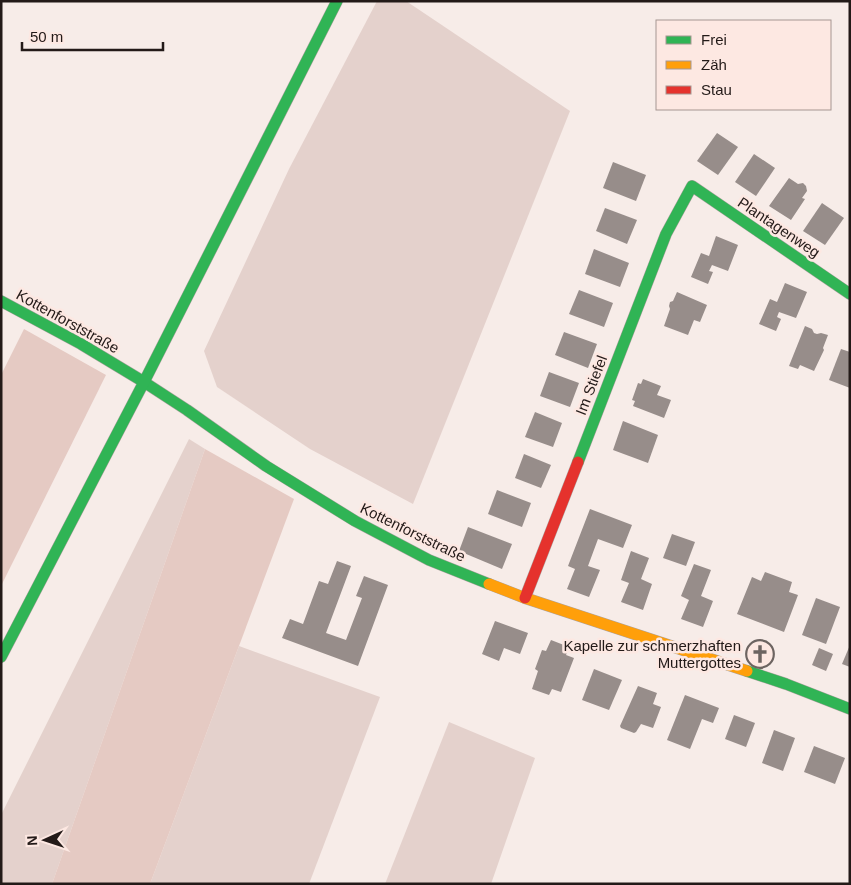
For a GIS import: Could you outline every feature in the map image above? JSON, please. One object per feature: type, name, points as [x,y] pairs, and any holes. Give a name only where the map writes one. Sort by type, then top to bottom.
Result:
[{"type":"street","points":[[1,657],[144,382],[337,1]]},
{"type":"street","name":"Plantagenweg","points":[[692,186],[850,294]]},
{"type":"street","name":"Im Stiefel","points":[[525,598],[666,234],[692,186]]},
{"type":"street","name":"Kottenforststraße","points":[[1,301],[81,344],[144,382],[266,466],[355,521],[429,560],[525,598],[786,684],[850,709]]},
{"type":"shaded area","points":[[377,1],[406,1],[570,111],[413,504],[310,449],[217,387],[204,351],[289,169]]},
{"type":"shaded area","points":[[24,329],[106,375],[1,586],[1,375]]},
{"type":"shaded area","points":[[189,439],[205,449],[52,884],[1,884],[1,815]]},
{"type":"shaded area","points":[[205,449],[294,499],[150,884],[52,884]]},
{"type":"shaded area","points":[[239,646],[380,697],[309,884],[150,884]]},
{"type":"shaded area","points":[[449,722],[535,758],[491,884],[385,884]]},
{"type":"building","points":[[717,133],[738,147],[718,175],[697,161]]},
{"type":"building","points":[[754,154],[775,168],[756,196],[735,182]]},
{"type":"building","points":[[613,162],[646,175],[636,201],[603,188]]},
{"type":"building","points":[[789,178],[798,184],[803,183],[807,191],[802,198],[805,199],[791,220],[769,206]]},
{"type":"building","points":[[822,203],[844,218],[825,245],[803,231]]},
{"type":"building","points":[[605,208],[637,220],[627,244],[596,231]]},
{"type":"building","points":[[716,236],[738,245],[728,271],[712,265],[709,271],[713,272],[708,284],[691,277],[701,253],[709,256]]},
{"type":"building","points":[[594,249],[629,263],[620,287],[585,274]]},
{"type":"building","points":[[785,283],[807,292],[796,318],[779,312],[777,317],[781,319],[776,331],[759,324],[770,299],[777,302]]},
{"type":"building","points":[[579,290],[613,303],[604,327],[569,314]]},
{"type":"building","points":[[677,292],[707,305],[700,322],[694,320],[688,335],[664,326],[670,309],[670,302],[673,301]]},
{"type":"building","points":[[805,326],[812,329],[814,333],[828,335],[824,350],[814,371],[800,365],[798,369],[789,366]]},
{"type":"building","points":[[564,332],[597,344],[588,368],[555,355]]},
{"type":"building","points":[[841,349],[850,352],[850,388],[829,380]]},
{"type":"building","points":[[549,372],[579,383],[570,407],[540,396]]},
{"type":"building","points":[[643,379],[661,386],[657,395],[671,400],[664,418],[633,406],[635,401],[632,400],[638,383],[641,384]]},
{"type":"building","points":[[535,412],[562,423],[553,447],[525,437]]},
{"type":"building","points":[[623,421],[658,435],[648,463],[613,450]]},
{"type":"building","points":[[524,454],[551,465],[541,488],[515,478]]},
{"type":"building","points":[[497,490],[531,503],[522,527],[488,514]]},
{"type":"building","points":[[590,509],[632,525],[623,548],[598,539],[588,566],[600,570],[589,597],[567,589],[575,569],[568,566]]},
{"type":"building","points":[[468,527],[512,544],[502,569],[459,551]]},
{"type":"building","points":[[672,534],[695,542],[686,566],[663,558]]},
{"type":"building","points":[[631,551],[649,558],[641,579],[652,584],[643,610],[621,602],[629,583],[621,580]]},
{"type":"building","points":[[337,561],[351,566],[326,633],[346,640],[362,598],[356,596],[364,576],[388,585],[358,666],[282,638],[290,619],[303,624],[319,581],[328,584]]},
{"type":"building","points":[[694,564],[711,570],[701,596],[713,601],[703,627],[681,619],[689,600],[681,596]]},
{"type":"building","points":[[765,572],[792,582],[789,592],[798,595],[784,632],[737,614],[752,577],[761,581]]},
{"type":"building","points":[[816,598],[840,607],[826,644],[802,635]]},
{"type":"building","points":[[495,621],[528,633],[520,654],[504,648],[499,661],[482,654]]},
{"type":"building","points":[[551,640],[569,647],[566,655],[574,658],[561,692],[552,689],[549,695],[532,689],[538,671],[535,669],[542,650],[546,651]]},
{"type":"building","name":"Kapelle zur schmerzhaften Muttergottes","points":[[761,645],[766,649],[761,660],[754,657],[757,647]]},
{"type":"building","points":[[850,645],[850,667],[842,664]]},
{"type":"building","points":[[819,648],[833,654],[826,671],[812,665]]},
{"type":"building","points":[[594,669],[622,680],[609,710],[582,700]]},
{"type":"building","points":[[638,686],[657,693],[653,704],[661,707],[653,728],[641,724],[634,733],[620,726]]},
{"type":"building","points":[[685,695],[719,708],[713,723],[702,719],[690,749],[667,740]]},
{"type":"building","points":[[734,715],[755,723],[746,747],[725,739]]},
{"type":"building","points":[[774,730],[795,738],[783,771],[762,763]]},
{"type":"building","points":[[814,746],[845,758],[835,784],[804,772]]},
{"type":"traffic: fast","points":[[1,657],[144,382],[337,1]]},
{"type":"traffic: fast","points":[[578,462],[666,234],[692,186],[850,294]]},
{"type":"traffic: fast","points":[[1,301],[81,344],[144,382],[266,466],[355,521],[429,560],[489,584]]},
{"type":"traffic: fast","points":[[747,671],[850,709]]},
{"type":"traffic: slow","points":[[489,584],[525,598],[747,671]]},
{"type":"traffic: jam","points":[[525,598],[578,462]]},
{"type":"place","name":"Kapelle zur schmerzhaften Muttergottes","points":[[760,654]]}]
